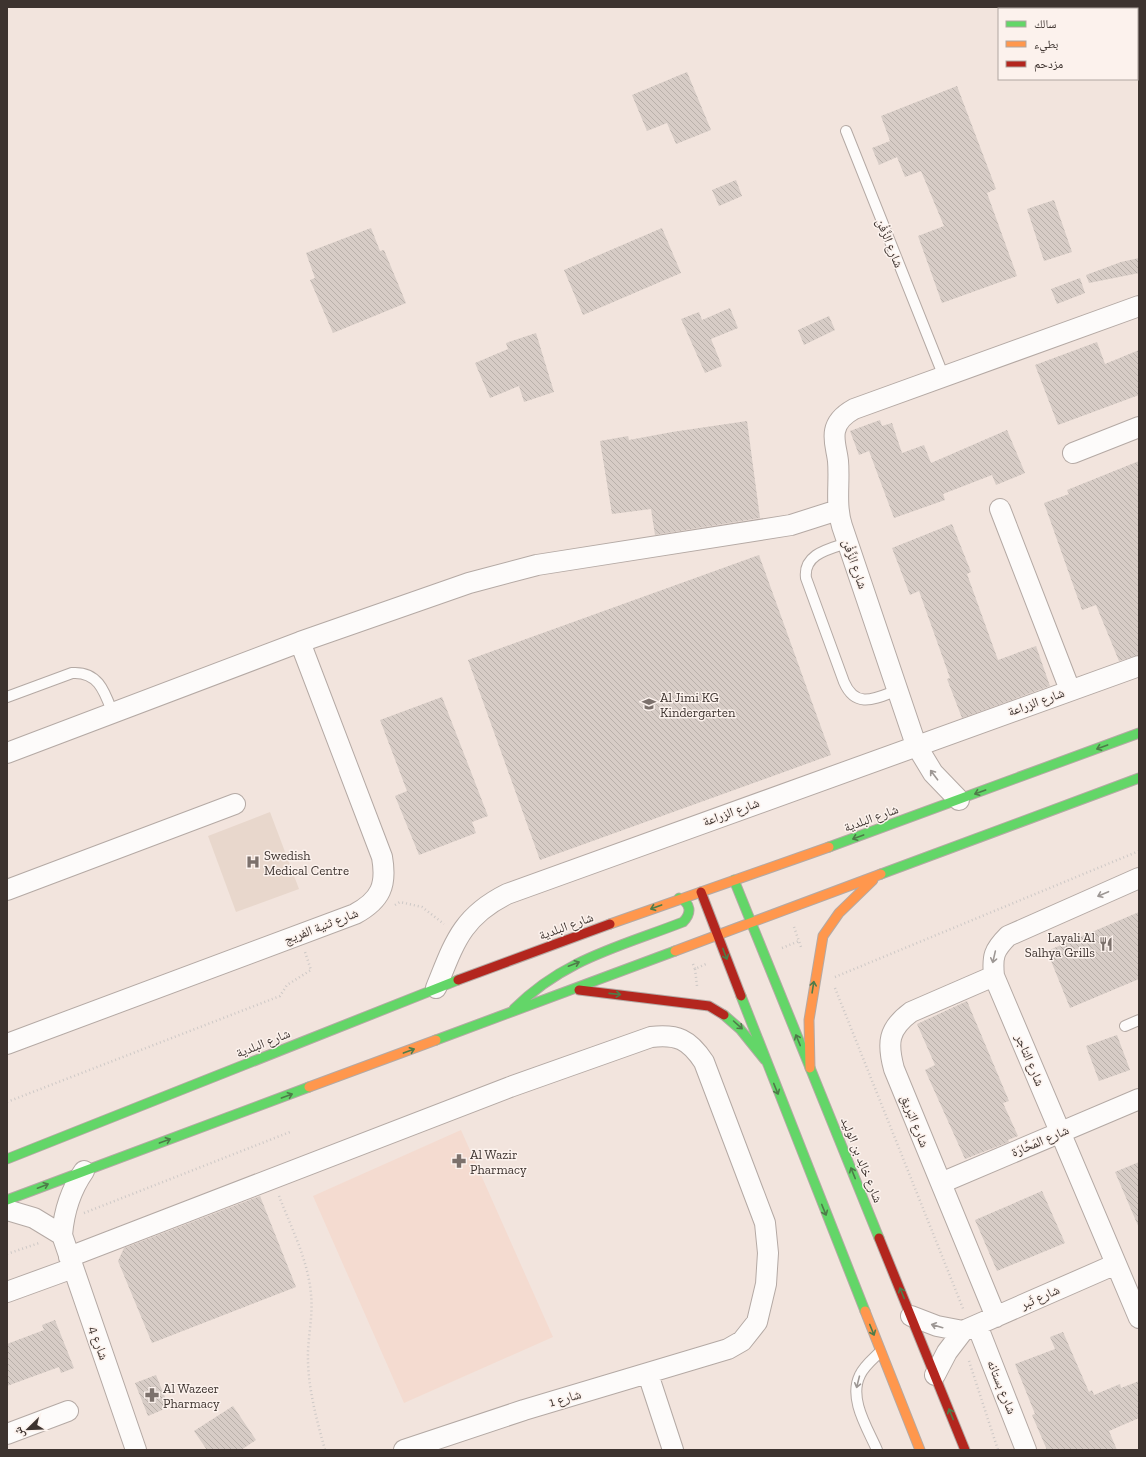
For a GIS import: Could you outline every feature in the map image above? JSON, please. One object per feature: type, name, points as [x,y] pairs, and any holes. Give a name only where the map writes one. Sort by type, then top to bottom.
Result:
[{"type":"main road","name":"شارع البلدية","points":[[7,1159],[436,988],[679,898],[775,867],[1139,733]]},
{"type":"main road","points":[[7,1200],[576,989],[878,874],[1139,778]]},
{"type":"main road","points":[[810,1068],[809,1020],[823,936],[829,924],[878,874]]},
{"type":"main road","name":"شارع خالِد بن الوليد","points":[[734,880],[965,1450]]},
{"type":"main road","points":[[701,892],[765,1060],[920,1450]]},
{"type":"main road","points":[[511,1013],[536,986],[563,970],[683,922],[688,918],[690,912],[686,900],[679,898]]},
{"type":"main road","points":[[576,989],[709,1006],[726,1014],[743,1029],[765,1060]]},
{"type":"street","name":"شارع الزَّفْن","points":[[959,800],[933,773],[916,745],[847,543],[838,510],[839,474],[834,439],[837,424],[854,409],[1139,306]]},
{"type":"street","points":[[1073,453],[1139,427]]},
{"type":"street","name":"شارع الزراعة","points":[[1000,509],[1070,690]]},
{"type":"street","points":[[7,753],[300,642],[469,583],[537,565],[791,525],[838,510]]},
{"type":"street","name":"شارع ثنية الفريج","points":[[7,1044],[355,914],[369,907],[381,891],[385,874],[382,857],[300,642]]},
{"type":"street","name":"شارع الزراعة","points":[[436,988],[459,936],[467,923],[478,911],[507,894],[916,745],[1139,666]]},
{"type":"street","points":[[7,890],[235,804]]},
{"type":"street","name":"شارع التاجر","points":[[1139,878],[1008,936],[996,948],[992,962],[994,976],[1139,1318]]},
{"type":"street","name":"شارع البَريق","points":[[994,976],[911,1012],[901,1020],[893,1030],[889,1042],[894,1069],[996,1317]]},
{"type":"street","name":"شارع 1","points":[[7,1292],[71,1262],[272,1179],[503,1090],[651,1037],[667,1035],[682,1039],[695,1049],[704,1062],[765,1223],[767,1261],[766,1284],[760,1314],[748,1336],[739,1344],[728,1349],[524,1410],[404,1450]]},
{"type":"street","name":"شارع المَحَّارَة","points":[[941,1183],[1139,1099]]},
{"type":"street","points":[[7,1210],[62,1228],[70,1195],[84,1171]]},
{"type":"street","name":"شارع 4","points":[[62,1228],[71,1262],[136,1450]]},
{"type":"street","name":"شارع ثَبر","points":[[935,1375],[947,1352],[970,1328],[1116,1264]]},
{"type":"street","points":[[911,1316],[936,1326],[970,1328]]},
{"type":"street","name":"شارع بستانه","points":[[970,1328],[1026,1450]]},
{"type":"street","points":[[648,1374],[673,1450]]},
{"type":"street","points":[[7,1434],[68,1411]]},
{"type":"lane","name":"شارع الزَّفْن","points":[[846,131],[944,377]]},
{"type":"lane","points":[[847,543],[814,556],[806,567],[806,578],[844,682],[852,695],[864,700],[898,690]]},
{"type":"lane","points":[[7,697],[72,673],[80,672],[89,675],[98,681],[113,714]]},
{"type":"lane","points":[[1124,1026],[1139,1020]]},
{"type":"lane","points":[[877,1450],[859,1406],[856,1388],[863,1370],[880,1352]]},
{"type":"path","points":[[788,908],[809,972],[831,978],[1139,850]]},
{"type":"path","points":[[394,906],[400,902],[422,907],[459,936]]},
{"type":"path","points":[[7,1102],[280,996],[287,985],[310,970],[305,951],[309,946]]},
{"type":"path","points":[[831,978],[970,1328],[969,1362],[998,1450]]},
{"type":"path","points":[[7,1254],[62,1228],[290,1132]]},
{"type":"path","points":[[272,1179],[306,1264],[309,1278],[312,1309],[308,1351],[309,1375],[312,1400],[324,1450]]},
{"type":"shaded area","name":"Swedish Medical Centre","points":[[270,812],[299,889],[236,912],[208,836]]},
{"type":"shaded area","points":[[461,1130],[553,1337],[404,1403],[313,1196]]},
{"type":"building","points":[[687,72],[711,130],[676,144],[667,123],[647,131],[632,95]]},
{"type":"building","points":[[957,86],[996,189],[987,193],[1017,276],[942,303],[918,236],[944,226],[921,171],[905,177],[897,157],[879,165],[872,148],[890,141],[881,116]]},
{"type":"building","points":[[736,180],[742,196],[719,206],[712,190]]},
{"type":"building","points":[[1054,200],[1072,252],[1044,261],[1027,209]]},
{"type":"building","points":[[371,228],[380,251],[384,250],[406,303],[333,333],[310,280],[315,278],[306,253]]},
{"type":"building","points":[[662,228],[681,273],[583,315],[564,270]]},
{"type":"building","points":[[1139,258],[1139,273],[1089,283],[1086,275],[1121,262]]},
{"type":"building","points":[[1080,278],[1085,293],[1057,304],[1051,289]]},
{"type":"building","points":[[730,308],[738,328],[711,339],[722,366],[705,373],[681,319],[699,312],[702,320]]},
{"type":"building","points":[[829,316],[835,330],[804,345],[798,330]]},
{"type":"building","points":[[536,333],[554,392],[524,402],[519,386],[490,398],[475,363],[508,349],[506,343]]},
{"type":"building","points":[[1097,342],[1105,364],[1139,350],[1139,395],[1058,425],[1035,365]]},
{"type":"building","points":[[880,420],[882,426],[892,423],[902,453],[924,445],[931,463],[1007,430],[1025,473],[996,485],[992,475],[943,494],[945,500],[894,518],[869,451],[859,455],[850,431]]},
{"type":"building","points":[[747,421],[760,518],[655,535],[651,509],[612,514],[600,441],[628,436],[629,440]]},
{"type":"building","points":[[1139,461],[1139,655],[1119,661],[1096,605],[1082,610],[1044,503],[1069,494],[1067,490]]},
{"type":"building","points":[[952,524],[971,572],[967,574],[998,660],[1036,646],[1050,686],[962,718],[947,679],[950,678],[919,591],[910,595],[892,548]]},
{"type":"building","name":"Al Jimi KG Kindergarten","points":[[759,555],[831,755],[540,860],[468,660]]},
{"type":"building","points":[[442,697],[488,816],[472,822],[476,833],[419,855],[395,796],[407,791],[380,720]]},
{"type":"building","points":[[1139,912],[1139,979],[1070,1008],[1047,951]]},
{"type":"building","points":[[967,1001],[1009,1101],[1003,1103],[1018,1136],[1008,1140],[1009,1142],[965,1159],[925,1070],[935,1065],[917,1024]]},
{"type":"building","points":[[1117,1035],[1130,1070],[1099,1081],[1086,1046]]},
{"type":"building","points":[[1139,1162],[1139,1228],[1115,1172]]},
{"type":"building","points":[[1042,1191],[1065,1243],[997,1271],[975,1220]]},
{"type":"building","points":[[260,1196],[296,1287],[152,1343],[118,1261],[124,1248]]},
{"type":"building","points":[[55,1320],[74,1368],[61,1373],[59,1367],[7,1386],[7,1344],[44,1330],[42,1325]]},
{"type":"building","points":[[1063,1332],[1089,1392],[1092,1390],[1094,1395],[1120,1384],[1121,1388],[1139,1381],[1139,1418],[1109,1431],[1117,1450],[1047,1450],[1032,1415],[1035,1414],[1015,1364],[1055,1349],[1050,1337]]},
{"type":"building","name":"Al Wazeer Pharmacy","points":[[156,1375],[169,1407],[148,1416],[135,1383]]},
{"type":"building","points":[[233,1406],[256,1440],[241,1450],[207,1450],[194,1431]]},
{"type":"traffic: fast","points":[[829,847],[1139,733]]},
{"type":"traffic: fast","points":[[881,874],[1139,778]]},
{"type":"traffic: fast","points":[[734,880],[879,1238]]},
{"type":"traffic: fast","points":[[514,1009],[552,978],[573,966],[615,947],[683,922],[688,915],[689,908],[688,905],[679,898]]},
{"type":"traffic: fast","points":[[436,1040],[675,951]]},
{"type":"traffic: fast","points":[[7,1159],[458,980]]},
{"type":"traffic: fast","points":[[741,996],[865,1311]]},
{"type":"traffic: fast","points":[[724,1015],[740,1029],[765,1060]]},
{"type":"traffic: fast","points":[[7,1200],[309,1087]]},
{"type":"traffic: slow","points":[[610,924],[829,847]]},
{"type":"traffic: slow","points":[[675,951],[881,874]]},
{"type":"traffic: slow","points":[[810,1068],[809,1020],[823,936],[839,913],[873,880]]},
{"type":"traffic: slow","points":[[309,1087],[436,1040]]},
{"type":"traffic: slow","points":[[865,1311],[920,1450]]},
{"type":"traffic: jam","points":[[701,892],[741,996]]},
{"type":"traffic: jam","points":[[458,980],[610,924]]},
{"type":"traffic: jam","points":[[579,990],[709,1006],[724,1015]]},
{"type":"traffic: jam","points":[[879,1238],[965,1450]]},
{"type":"place","name":"Al Jimi KG Kindergarten","points":[[649,704]]},
{"type":"place","name":"Swedish Medical Centre","points":[[253,862]]},
{"type":"place","name":"Layali Al Salhya Grills","points":[[1106,944]]},
{"type":"place","name":"Al Wazir Pharmacy","points":[[459,1161]]},
{"type":"place","name":"Al Wazeer Pharmacy","points":[[152,1395]]}]
